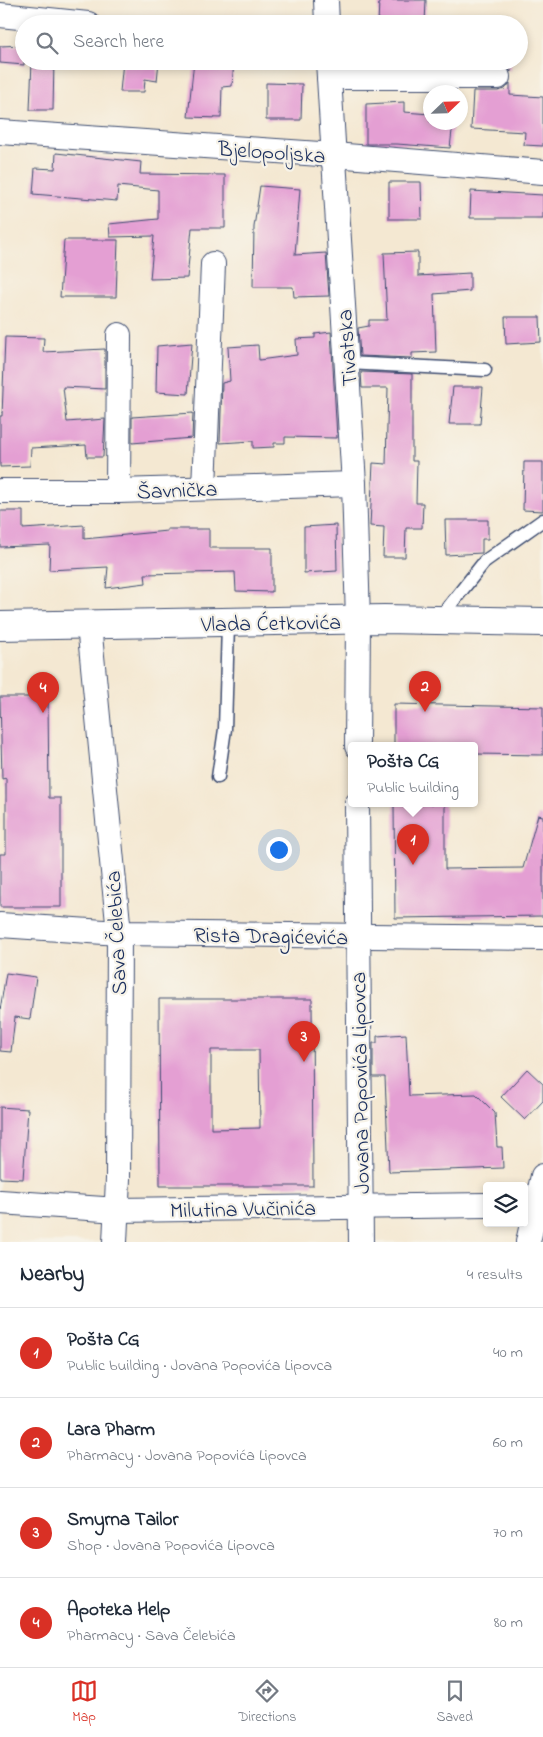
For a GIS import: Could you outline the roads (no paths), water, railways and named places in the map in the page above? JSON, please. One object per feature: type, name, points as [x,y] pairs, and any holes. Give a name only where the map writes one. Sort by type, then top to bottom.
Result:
[{"type":"street","points":[[326,0],[327,15]]},
{"type":"street","points":[[0,15],[15,17]]},
{"type":"street","name":"Tivatska","points":[[329,70],[354,484],[358,620]]},
{"type":"street","name":"Tivatska","points":[[350,70],[498,77]]},
{"type":"street","name":"Bjelopoljska","points":[[0,132],[334,155],[543,172]]},
{"type":"street","points":[[204,488],[213,264]]},
{"type":"street","points":[[118,491],[119,335]]},
{"type":"street","name":"Šavnička","points":[[0,491],[118,491],[354,484]]},
{"type":"street","points":[[357,742],[358,620]]},
{"type":"street","name":"Vlada Ćetkovića","points":[[0,626],[228,624],[358,620],[543,622]]},
{"type":"street","name":"Sava Čelebića","points":[[89,625],[119,933],[118,1210],[115,1242]]},
{"type":"street","name":"Jovana Popovića Lipovca","points":[[357,807],[361,1242]]},
{"type":"street","name":"Rista Dragićevića","points":[[0,925],[119,933],[543,938]]},
{"type":"street","points":[[528,1242],[534,1205],[543,1176]]},
{"type":"street","name":"Milutina Vučinića","points":[[0,1202],[118,1210],[483,1205]]},
{"type":"lane","points":[[347,363],[485,370]]},
{"type":"lane","points":[[437,620],[485,561],[543,520]]},
{"type":"lane","points":[[218,777],[225,729],[228,624]]},
{"type":"place","name":"Lara Pharm","points":[[425,712]]},
{"type":"place","name":"Apoteka Help","points":[[43,713]]},
{"type":"place","name":"Pošta CG","points":[[413,865]]},
{"type":"place","name":"Smyrna Tailor","points":[[304,1062]]}]
